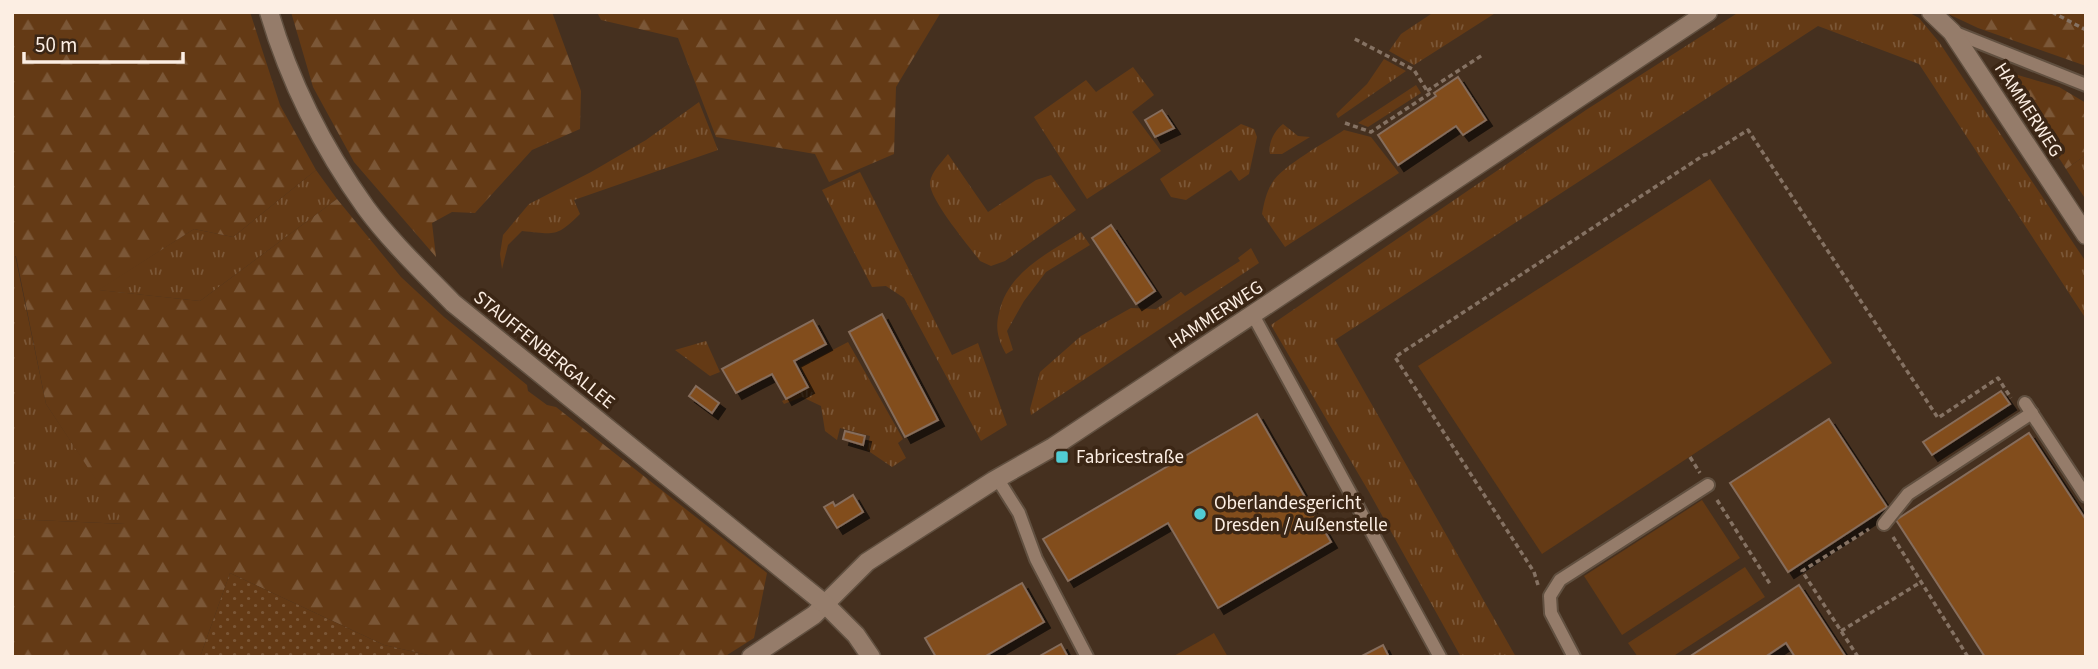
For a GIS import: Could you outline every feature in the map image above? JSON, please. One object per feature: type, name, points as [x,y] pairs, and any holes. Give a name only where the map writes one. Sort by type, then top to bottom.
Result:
[{"type":"street","name":"STAUFFENBERGALLEE","points":[[269,12],[292,80],[323,141],[367,208],[405,254],[453,303],[825,604],[856,635],[871,657]]},
{"type":"street","name":"HAMMERWEG","points":[[751,657],[814,615],[867,562],[997,478],[1052,447],[1708,12]]},
{"type":"street","name":"HAMMERWEG","points":[[1931,12],[1952,32],[2086,235]]},
{"type":"lane","points":[[1952,32],[2086,85]]},
{"type":"lane","points":[[1253,315],[1440,657]]},
{"type":"lane","points":[[1884,524],[1908,494],[2027,411],[2086,496]]},
{"type":"lane","points":[[997,478],[1019,513],[1036,559],[1087,657]]},
{"type":"lane","points":[[1574,657],[1551,612],[1550,596],[1560,580],[1708,485]]},
{"type":"path","points":[[2052,12],[2086,30]]},
{"type":"path","points":[[1345,123],[1371,132],[1429,94],[1414,70],[1353,38]]},
{"type":"path","points":[[1427,91],[1484,54]]},
{"type":"path","points":[[1550,596],[1538,584],[1534,572],[1395,357],[1704,155],[1748,130],[1938,418],[1998,378],[2027,411]]},
{"type":"path","points":[[1690,457],[1770,584]]},
{"type":"path","points":[[1858,657],[1802,571],[1882,520],[1968,657]]},
{"type":"path","points":[[1841,631],[1921,582]]},
{"type":"green space","points":[[12,12],[250,12],[280,105],[316,170],[233,237],[194,229],[99,290],[200,301],[337,199],[401,277],[444,317],[527,385],[528,391],[547,405],[556,407],[767,573],[754,638],[724,657],[437,657],[384,645],[230,573],[200,657],[12,657],[12,519],[125,524],[46,404],[16,256],[12,256]]},
{"type":"green space","points":[[291,12],[552,12],[581,91],[580,129],[532,150],[475,213],[452,212],[432,223],[436,257],[354,162],[313,87]]},
{"type":"green space","points":[[597,12],[941,12],[896,87],[894,154],[829,182],[815,154],[716,137],[678,38],[601,20]]},
{"type":"green space","points":[[1434,12],[1497,12],[1414,65],[1389,51],[1401,34]]},
{"type":"green space","points":[[1739,12],[1908,12],[1919,18],[1939,42],[2086,262],[2086,319],[1919,64],[1818,26],[1335,340],[1516,657],[1461,657],[1369,492],[1271,325],[1586,110]]},
{"type":"green space","points":[[1944,12],[2086,12],[2086,66],[1978,28]]},
{"type":"green space","points":[[1384,59],[1406,71],[1338,118],[1336,114],[1367,84]]},
{"type":"green space","points":[[1133,67],[1154,95],[1132,112],[1161,151],[1087,199],[1034,117],[1086,80],[1096,92]]},
{"type":"green space","points":[[2004,71],[2059,87],[2086,103],[2086,155],[2066,169]]},
{"type":"green space","points":[[1416,85],[1421,93],[1368,127],[1358,123]]},
{"type":"green space","points":[[699,102],[718,150],[574,200],[580,214],[572,222],[554,233],[522,231],[508,245],[502,269],[500,254],[503,235],[529,204],[646,140]]},
{"type":"green space","points":[[1241,124],[1254,129],[1257,137],[1249,174],[1239,181],[1231,170],[1186,200],[1171,197],[1160,179]]},
{"type":"green space","points":[[1283,124],[1298,136],[1310,137],[1282,154],[1270,154],[1272,138]]},
{"type":"green space","points":[[1344,130],[1371,137],[1399,173],[1285,247],[1262,214],[1270,187],[1277,176],[1294,162]]},
{"type":"green space","points":[[948,154],[988,212],[1036,180],[1051,175],[1076,210],[1005,261],[991,266],[980,261],[942,210],[931,189],[933,174]]},
{"type":"green space","points":[[2086,155],[2086,200],[2066,169]]},
{"type":"green space","points":[[316,170],[337,199],[200,301],[98,290],[194,229],[233,237]]},
{"type":"green space","points":[[860,172],[952,355],[978,343],[1007,425],[981,441],[904,298],[886,286],[872,287],[822,190]]},
{"type":"green space","points":[[1710,179],[1832,363],[1542,554],[1418,366]]},
{"type":"green space","points":[[1081,232],[1090,245],[1046,272],[1024,301],[1007,331],[1013,350],[1006,354],[999,339],[997,324],[1004,298],[1011,286],[1031,265]]},
{"type":"green space","points":[[1251,248],[1259,263],[1031,415],[1030,409],[1040,372],[1081,336],[1131,308],[1156,309],[1181,292],[1185,296],[1240,261],[1238,258]]},
{"type":"green space","points":[[15,255],[46,404],[126,524],[12,519],[12,256]]},
{"type":"green space","points":[[706,341],[720,372],[710,376],[675,350]]},
{"type":"green space","points":[[848,342],[903,439],[898,443],[906,458],[892,467],[867,450],[870,436],[840,428],[837,440],[825,431],[821,406],[802,397],[784,404],[782,401],[810,387],[800,367]]},
{"type":"green space","points":[[1702,500],[1740,558],[1622,635],[1584,576]]},
{"type":"green space","points":[[1745,567],[1765,597],[1672,657],[1638,657],[1628,643]]},
{"type":"green space","points":[[230,573],[384,645],[437,657],[200,657]]},
{"type":"green space","points":[[1214,633],[1228,657],[1172,657]]},
{"type":"building","points":[[1458,77],[1486,120],[1463,135],[1456,126],[1398,165],[1378,135],[1436,96],[1434,93]]},
{"type":"building","points":[[1162,110],[1174,128],[1155,137],[1145,120]]},
{"type":"building","points":[[1111,225],[1155,291],[1136,304],[1092,238]]},
{"type":"building","points":[[882,314],[938,420],[905,437],[849,332]]},
{"type":"building","points":[[813,320],[826,344],[794,361],[808,387],[786,399],[772,374],[736,393],[722,369]]},
{"type":"building","points":[[696,386],[719,403],[712,413],[689,396]]},
{"type":"building","points":[[2001,391],[2010,404],[1932,455],[1923,442]]},
{"type":"building","name":"Oberlandesgericht Dresden / Außenstelle","points":[[1257,414],[1331,542],[1218,608],[1168,523],[1068,581],[1043,539]]},
{"type":"building","points":[[1829,419],[1887,507],[1788,572],[1730,483]]},
{"type":"building","points":[[845,431],[865,436],[863,445],[843,439]]},
{"type":"building","points":[[2029,433],[2086,520],[2086,657],[1985,657],[1896,520]]},
{"type":"building","points":[[853,495],[863,512],[837,528],[824,507],[833,502],[835,506]]},
{"type":"building","points":[[1022,583],[1044,622],[984,657],[936,657],[925,638]]},
{"type":"building","points":[[1799,585],[1846,657],[1795,657],[1786,643],[1765,657],[1689,657]]},
{"type":"building","points":[[1061,644],[1068,657],[1038,657]]},
{"type":"building","points":[[1383,645],[1389,657],[1360,657]]},
{"type":"place","name":"Fabricestraße","points":[[1062,457]]},
{"type":"place","name":"Oberlandesgericht Dresden / Außenstelle","points":[[1200,514]]}]
